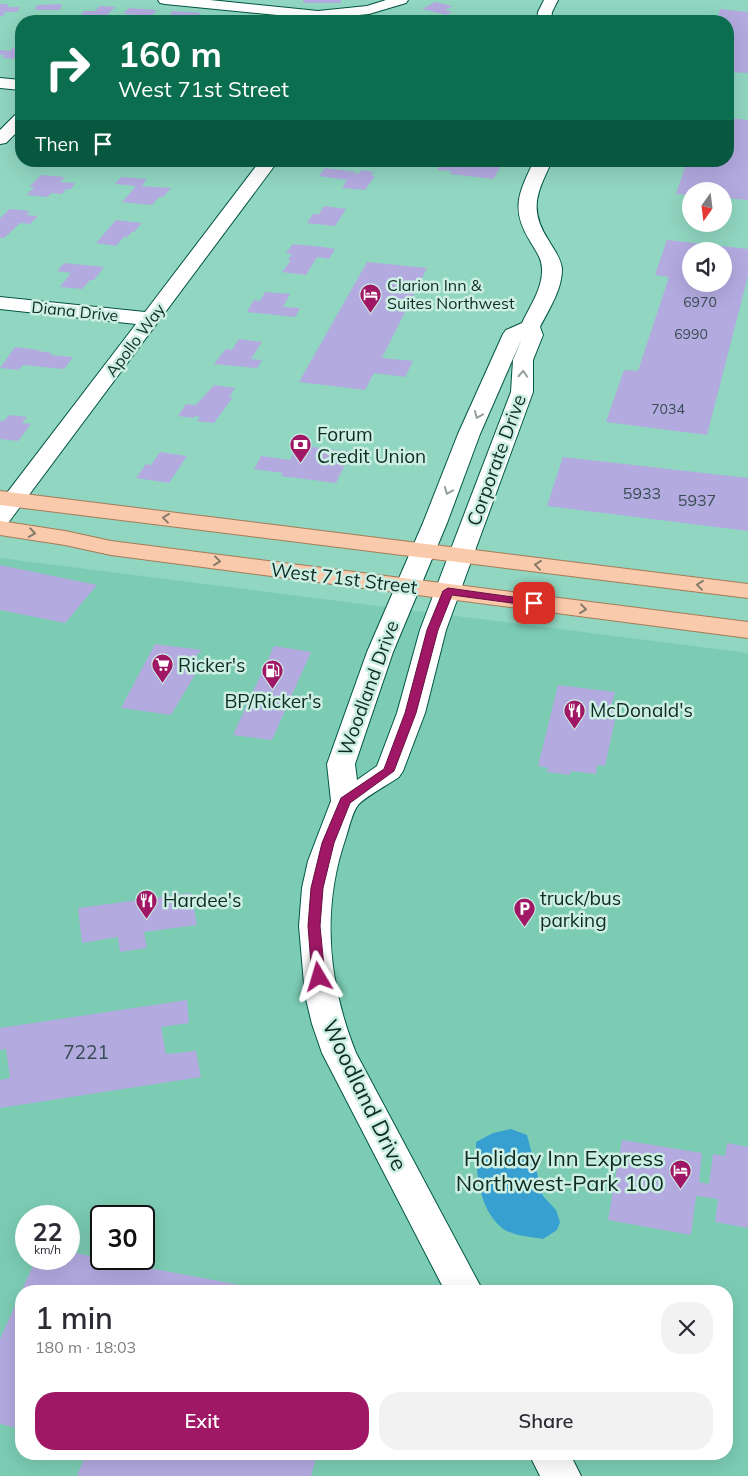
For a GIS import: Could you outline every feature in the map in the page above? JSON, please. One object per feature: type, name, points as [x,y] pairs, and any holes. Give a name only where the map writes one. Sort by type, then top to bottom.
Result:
[{"type":"main road","name":"West 71st Street","points":[[5,500],[421,555]]},
{"type":"main road","name":"West 71st Street","points":[[0,528],[65,538],[110,548],[748,630]]},
{"type":"main road","points":[[65,538],[118,534],[192,537],[349,556],[421,555],[440,560],[461,555],[748,591]]},
{"type":"street","points":[[166,0],[298,14],[332,15],[364,11],[401,0]]},
{"type":"street","points":[[545,15],[551,0]]},
{"type":"street","points":[[0,84],[15,85]]},
{"type":"street","points":[[0,139],[15,125]]},
{"type":"street","name":"Apollo Way","points":[[0,518],[5,500],[150,319],[264,167]]},
{"type":"street","name":"Corporate Drive","points":[[421,555],[513,334],[530,327],[547,290],[552,270],[550,257],[530,228],[525,212],[528,192],[540,167]]},
{"type":"street","name":"Diana Drive","points":[[0,303],[150,319]]},
{"type":"street","name":"Corporate Drive","points":[[448,591],[522,392],[524,360],[534,335],[530,327]]},
{"type":"street","name":"Woodland Drive","points":[[421,555],[376,661],[340,764],[345,801],[328,843],[317,888],[314,926],[315,946],[325,1014],[339,1052],[461,1285]]},
{"type":"street","points":[[345,801],[389,771],[411,713],[433,630],[448,591]]},
{"type":"street","points":[[552,1460],[561,1476]]},
{"type":"shaded area","points":[[0,558],[748,653],[748,1476],[0,1476]]},
{"type":"water","points":[[511,1129],[527,1135],[543,1196],[556,1210],[560,1222],[557,1230],[543,1239],[506,1231],[494,1220],[483,1200],[478,1177],[476,1142],[493,1133]]},
{"type":"building","points":[[303,0],[341,0],[341,3],[304,3]]},
{"type":"building","points":[[435,2],[453,6],[445,10],[452,12],[447,15],[422,9]]},
{"type":"building","points":[[0,4],[8,4],[7,7],[20,7],[17,12],[5,12],[3,16],[0,16]]},
{"type":"building","points":[[62,4],[60,10],[35,10],[37,5]]},
{"type":"building","points":[[100,6],[115,7],[107,15],[81,15],[84,11],[95,11]]},
{"type":"building","points":[[129,8],[157,10],[152,15],[123,14]]},
{"type":"building","points":[[720,9],[748,12],[748,73],[734,72],[734,15],[718,15]]},
{"type":"building","points":[[173,11],[201,13],[200,15],[170,15]]},
{"type":"building","points":[[15,48],[15,59],[2,58],[5,55],[0,55],[0,50],[10,51]]},
{"type":"building","points":[[734,119],[748,120],[748,200],[732,199],[732,182],[682,182],[682,194],[676,194],[685,167],[734,167]]},
{"type":"building","points":[[439,167],[500,167],[494,179],[450,174],[452,171],[437,170]]},
{"type":"building","points":[[325,168],[356,172],[355,174],[358,174],[361,170],[374,172],[371,175],[375,176],[365,190],[342,188],[347,180],[319,176]]},
{"type":"building","points":[[41,175],[65,177],[60,182],[75,183],[71,189],[66,189],[62,194],[51,193],[48,197],[27,195],[34,187],[29,187]]},
{"type":"building","points":[[121,177],[147,179],[142,186],[171,188],[152,205],[122,202],[136,186],[115,184]]},
{"type":"building","points":[[324,206],[346,209],[335,226],[307,223],[313,214],[319,214]]},
{"type":"building","points":[[10,209],[30,211],[27,215],[38,216],[30,224],[20,223],[4,238],[0,238],[0,218]]},
{"type":"building","points":[[116,220],[142,223],[116,246],[96,243]]},
{"type":"building","points":[[667,240],[685,242],[682,242],[682,292],[732,292],[732,247],[748,249],[748,276],[707,435],[606,422],[624,370],[638,371],[669,277],[655,275]]},
{"type":"building","points":[[293,244],[335,249],[329,259],[317,257],[306,275],[282,272],[291,260],[288,260],[292,254],[286,253]]},
{"type":"building","name":"Clarion Inn & Suites Northwest","points":[[367,262],[427,268],[382,358],[413,361],[405,377],[374,373],[365,390],[299,382]]},
{"type":"building","points":[[64,263],[104,267],[94,280],[90,280],[82,289],[60,287],[71,273],[57,271]]},
{"type":"building","points":[[265,292],[290,294],[283,307],[300,308],[295,317],[247,312],[254,300],[260,301]]},
{"type":"building","points":[[239,339],[262,342],[251,359],[262,360],[257,368],[214,364],[226,349],[232,350]]},
{"type":"building","points":[[15,347],[52,353],[50,355],[73,357],[64,369],[23,365],[18,370],[0,368]]},
{"type":"building","points":[[214,385],[235,388],[229,397],[233,397],[214,423],[197,421],[200,417],[195,416],[194,418],[178,416],[186,404],[196,405]]},
{"type":"building","points":[[9,415],[27,417],[22,423],[31,424],[18,441],[0,439],[0,421],[4,421]]},
{"type":"building","name":"Forum Credit Union","points":[[298,445],[351,452],[336,483],[281,476],[283,473],[254,469],[261,456],[290,460]]},
{"type":"building","points":[[160,452],[187,456],[169,483],[136,478],[146,464],[151,465]]},
{"type":"building","points":[[563,457],[748,478],[748,531],[547,506]]},
{"type":"building","points":[[0,565],[97,585],[65,623],[0,610]]},
{"type":"building","name":"Ricker's","points":[[155,644],[202,650],[197,654],[197,660],[201,660],[196,673],[171,715],[121,708]]},
{"type":"building","points":[[274,646],[311,652],[272,740],[233,735]]},
{"type":"building","points":[[558,685],[615,692],[610,710],[617,711],[605,766],[597,765],[596,774],[571,771],[570,775],[547,772],[548,768],[538,766]]},
{"type":"building","points":[[191,893],[197,925],[144,932],[147,948],[120,952],[118,937],[82,943],[78,908]]},
{"type":"building","points":[[187,1000],[189,1023],[161,1027],[166,1054],[196,1051],[201,1077],[0,1108],[0,1080],[10,1078],[6,1049],[0,1050],[0,1028]]},
{"type":"building","name":"Holiday Inn Express Northwest-Park 100","points":[[622,1140],[702,1153],[699,1182],[709,1184],[713,1154],[725,1156],[727,1143],[748,1147],[748,1228],[715,1222],[718,1199],[696,1196],[691,1235],[608,1220]]},
{"type":"building","points":[[80,1254],[90,1256],[90,1270],[155,1269],[240,1285],[25,1285],[31,1270],[80,1270]]},
{"type":"building","points":[[15,1305],[15,1428],[0,1424],[0,1339]]},
{"type":"building","points":[[84,1460],[315,1460],[311,1476],[77,1476]]},
{"type":"place","name":"Clarion Inn & Suites Northwest","points":[[371,313]]},
{"type":"place","name":"Forum Credit Union","points":[[301,464]]},
{"type":"place","name":"Ricker's","points":[[162,684]]},
{"type":"place","name":"BP/Ricker's","points":[[273,689]]},
{"type":"place","name":"McDonald's","points":[[574,729]]},
{"type":"place","name":"Hardee's","points":[[147,919]]},
{"type":"place","name":"truck/bus parking","points":[[524,928]]},
{"type":"place","name":"Holiday Inn Express Northwest-Park 100","points":[[680,1190]]},
{"type":"route","points":[[319,977],[314,926],[317,888],[328,843],[345,801],[389,771],[411,713],[433,630],[448,591],[534,603]]}]
